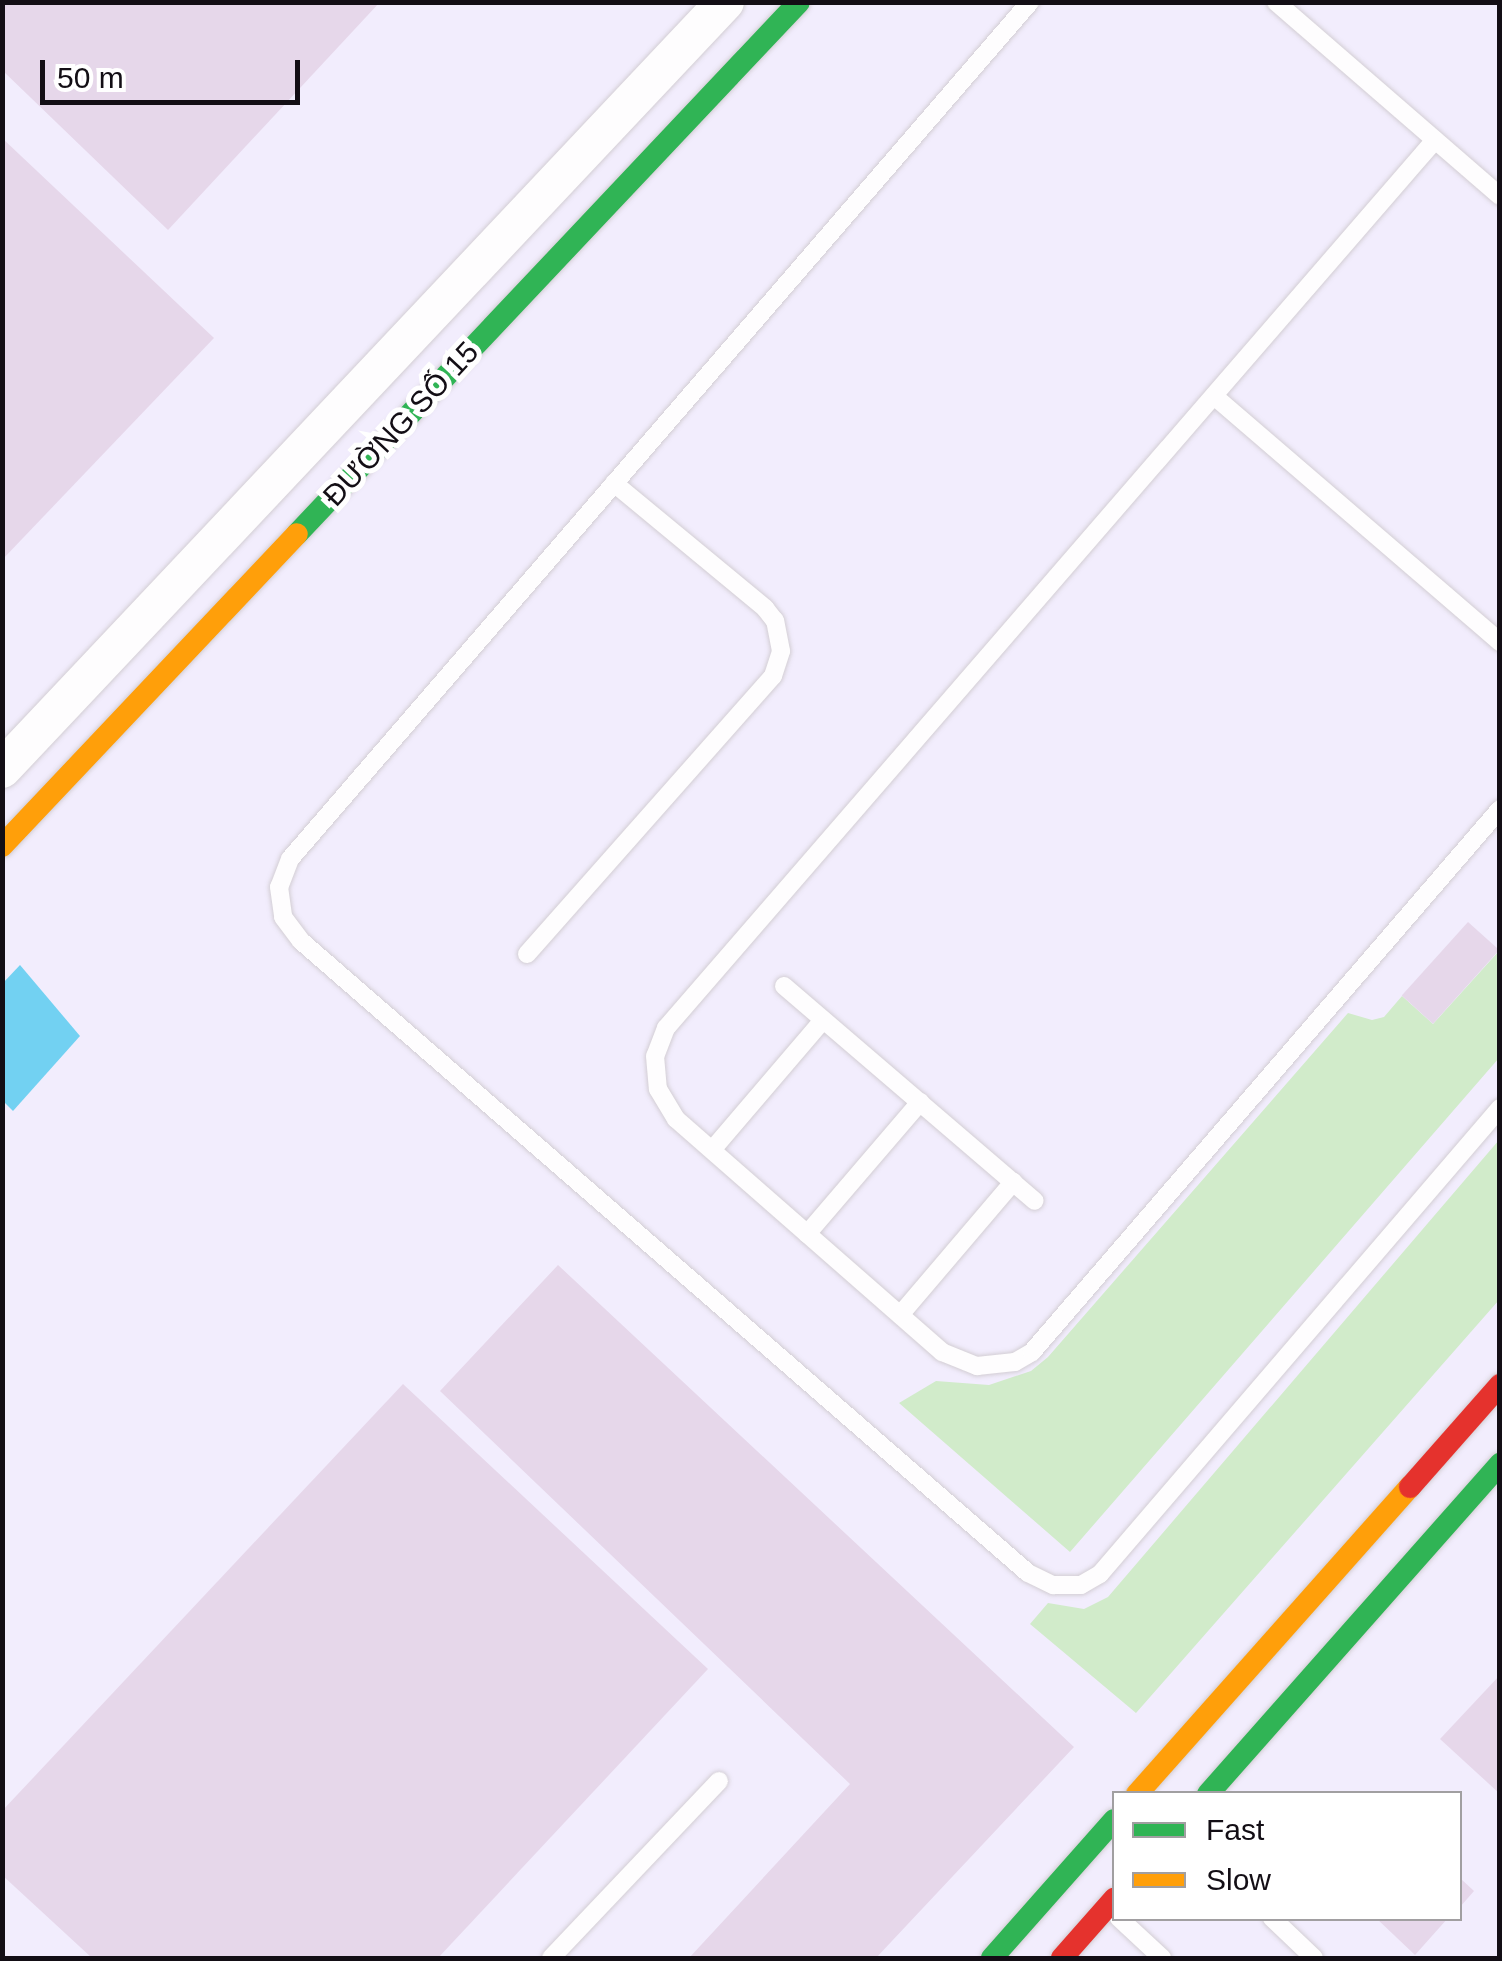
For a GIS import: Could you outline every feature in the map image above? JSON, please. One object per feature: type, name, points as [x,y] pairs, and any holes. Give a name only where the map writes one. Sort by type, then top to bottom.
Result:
[{"type":"street","name":"ĐƯỜNG SỐ 15","points":[[2,769],[725,2]]},
{"type":"street","name":"ĐƯỜNG SỐ 15","points":[[2,846],[799,2]]},
{"type":"street","points":[[1141,1791],[1500,1384]]},
{"type":"street","points":[[1211,1791],[1500,1464]]},
{"type":"street","points":[[1062,1958],[1100,1899],[1112,1831]]},
{"type":"street","points":[[992,1958],[1100,1899]]},
{"type":"lane","points":[[1030,2],[290,859],[279,887],[283,917],[316,954],[1028,1573],[1067,1586],[1081,1586],[1100,1574],[1500,1108]]},
{"type":"lane","points":[[1276,2],[1500,196]]},
{"type":"lane","points":[[1435,140],[666,1028],[655,1056],[658,1089],[676,1119],[900,1315],[958,1362],[996,1366],[1032,1352],[1500,809]]},
{"type":"lane","points":[[1214,396],[1500,642]]},
{"type":"lane","points":[[527,954],[773,676],[782,651],[775,620],[765,608],[614,484]]},
{"type":"lane","points":[[784,986],[1035,1201]]},
{"type":"lane","points":[[712,1150],[823,1020]]},
{"type":"lane","points":[[808,1234],[920,1102]]},
{"type":"lane","points":[[900,1315],[1013,1182]]},
{"type":"lane","points":[[551,1958],[719,1781]]},
{"type":"lane","points":[[1123,1921],[1162,1958]]},
{"type":"lane","points":[[1275,1921],[1314,1958]]},
{"type":"shaded area","points":[[3,3],[1499,3],[1499,1958],[3,1958]]},
{"type":"green space","points":[[1499,951],[1499,1058],[1070,1552],[899,1403],[936,1381],[989,1385],[1031,1371],[1048,1357],[1348,1013],[1372,1020],[1384,1017],[1402,996],[1433,1024]]},
{"type":"green space","points":[[1499,1140],[1499,1300],[1136,1713],[1030,1624],[1048,1603],[1084,1609],[1108,1597]]},
{"type":"water","points":[[20,965],[80,1036],[13,1111],[3,1101],[3,983]]},
{"type":"building","points":[[2,2],[380,2],[168,230],[2,70]]},
{"type":"building","points":[[2,138],[214,338],[2,560]]},
{"type":"building","points":[[1468,922],[1499,950],[1433,1024],[1402,996]]},
{"type":"building","points":[[558,1265],[1074,1747],[876,1958],[689,1958],[850,1784],[440,1391]]},
{"type":"building","points":[[403,1384],[708,1669],[438,1958],[92,1958],[2,1875],[2,1811]]},
{"type":"building","points":[[1500,1675],[1500,1794],[1440,1739]]},
{"type":"building","points":[[1462,1880],[1474,1891],[1462,1905]]},
{"type":"building","points":[[1379,1921],[1445,1921],[1415,1955]]},
{"type":"traffic: fast","points":[[297,534],[799,2]]},
{"type":"traffic: fast","points":[[1211,1791],[1500,1464]]},
{"type":"traffic: fast","points":[[992,1958],[1112,1822]]},
{"type":"traffic: slow","points":[[2,846],[297,534]]},
{"type":"traffic: slow","points":[[1140,1791],[1410,1487]]},
{"type":"traffic: jam","points":[[1410,1487],[1500,1385]]},
{"type":"traffic: jam","points":[[1062,1958],[1112,1901]]}]
